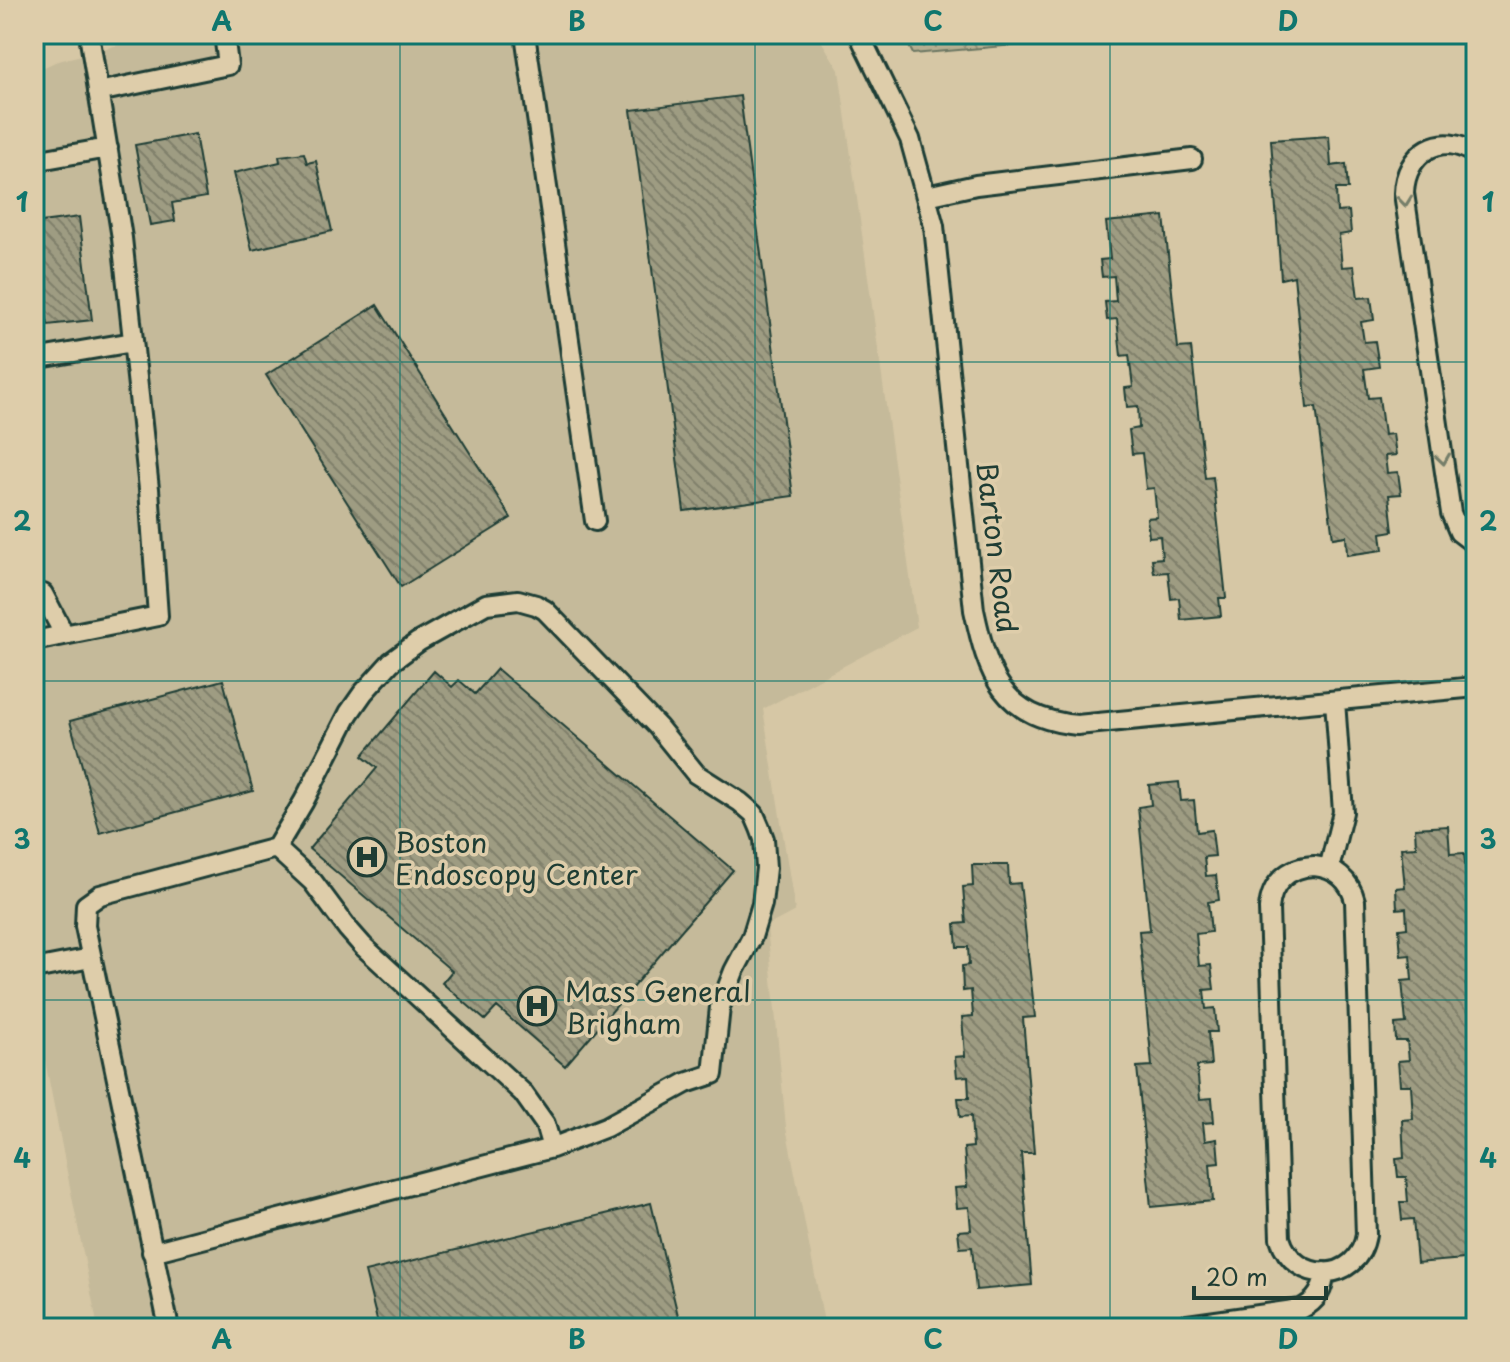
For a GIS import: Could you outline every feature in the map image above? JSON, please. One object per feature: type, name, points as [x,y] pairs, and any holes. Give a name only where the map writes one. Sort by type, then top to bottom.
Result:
[{"type":"lane","points":[[34,641],[158,616],[122,238],[89,34]]},
{"type":"lane","points":[[98,92],[228,65],[224,34]]},
{"type":"lane","points":[[525,34],[595,521]]},
{"type":"lane","name":"Barton Road","points":[[859,34],[910,139],[934,226],[974,610],[985,657],[1004,691],[1017,704],[1036,715],[1077,725],[1476,687]]},
{"type":"lane","points":[[1476,155],[1454,145],[1428,149],[1408,167],[1404,193],[1451,513],[1459,532],[1476,545]]},
{"type":"lane","points":[[34,161],[108,148]]},
{"type":"lane","points":[[927,196],[976,185],[1192,159]]},
{"type":"lane","points":[[34,359],[133,342]]},
{"type":"lane","points":[[39,594],[64,634]]},
{"type":"lane","points":[[152,1252],[552,1148],[606,1127],[686,1083],[713,1074],[720,1007],[752,937],[766,886],[764,839],[754,814],[696,774],[658,727],[545,610],[518,600],[479,607],[418,642],[379,674],[342,723],[304,801],[276,848],[92,899],[86,905],[84,915],[91,958],[152,1252],[169,1328]]},
{"type":"lane","points":[[1329,869],[1343,812],[1335,701]]},
{"type":"lane","points":[[276,848],[313,882],[363,946],[523,1093],[545,1124],[552,1148]]},
{"type":"lane","points":[[1308,866],[1329,869],[1339,874],[1350,886],[1356,906],[1366,1235],[1364,1245],[1351,1263],[1324,1272],[1306,1270],[1292,1261],[1285,1253],[1280,1238],[1269,909],[1274,888],[1288,873],[1308,866]]},
{"type":"lane","points":[[34,969],[91,958]]},
{"type":"lane","points":[[1166,1328],[1301,1309],[1319,1294],[1324,1272]]},
{"type":"shaded area","points":[[159,34],[817,34],[839,70],[917,627],[763,709],[795,911],[767,926],[786,1127],[825,1327],[98,1328],[34,1005],[34,72],[55,62]]},
{"type":"green space","points":[[903,34],[1142,34],[913,54]]},
{"type":"building","points":[[740,96],[793,496],[684,511],[631,110]]},
{"type":"building","points":[[195,134],[206,197],[172,203],[175,221],[150,225],[135,145]]},
{"type":"building","points":[[1329,136],[1331,166],[1346,164],[1348,189],[1336,189],[1337,212],[1349,211],[1351,233],[1339,235],[1342,267],[1354,266],[1358,298],[1371,297],[1374,320],[1361,322],[1364,342],[1375,341],[1379,367],[1364,369],[1368,398],[1379,397],[1384,435],[1393,434],[1396,455],[1385,456],[1387,473],[1398,472],[1401,494],[1389,495],[1393,531],[1381,533],[1383,550],[1347,555],[1346,536],[1333,538],[1316,407],[1307,408],[1294,276],[1281,279],[1271,140]]},
{"type":"building","points":[[304,153],[307,163],[316,161],[332,231],[252,250],[234,173],[280,162],[279,156]]},
{"type":"building","points":[[1164,216],[1178,348],[1191,347],[1205,478],[1213,477],[1226,598],[1219,598],[1221,616],[1181,620],[1179,598],[1171,599],[1168,572],[1154,573],[1152,559],[1162,558],[1160,536],[1149,537],[1147,518],[1157,517],[1154,488],[1146,489],[1142,453],[1132,454],[1129,430],[1139,428],[1138,406],[1127,407],[1125,388],[1133,387],[1129,355],[1121,356],[1117,319],[1107,320],[1105,302],[1116,301],[1114,276],[1102,277],[1100,260],[1110,259],[1106,222]]},
{"type":"building","points":[[79,217],[92,320],[48,325],[46,314],[34,316],[34,223]]},
{"type":"building","points":[[377,305],[511,518],[401,587],[266,375]]},
{"type":"building","points":[[497,669],[733,870],[565,1066],[497,1007],[485,1020],[442,983],[452,971],[309,849],[377,768],[362,756],[434,671],[452,687],[459,680],[475,694]]},
{"type":"building","points":[[223,680],[253,791],[100,833],[70,721]]},
{"type":"building","points":[[1179,782],[1181,801],[1194,800],[1197,832],[1212,830],[1215,856],[1204,857],[1206,876],[1216,875],[1219,900],[1208,902],[1211,932],[1196,934],[1199,966],[1211,965],[1214,989],[1204,990],[1206,1009],[1215,1008],[1217,1032],[1208,1032],[1211,1065],[1197,1066],[1200,1099],[1212,1098],[1214,1122],[1203,1123],[1205,1141],[1217,1139],[1219,1163],[1210,1164],[1213,1201],[1151,1207],[1137,1067],[1152,1066],[1139,931],[1150,930],[1138,807],[1151,805],[1149,785]]},
{"type":"building","points":[[1448,826],[1450,854],[1464,853],[1476,966],[1476,983],[1466,984],[1476,1079],[1476,1119],[1466,1120],[1476,1258],[1417,1263],[1413,1219],[1402,1220],[1400,1202],[1408,1202],[1406,1177],[1398,1177],[1396,1159],[1404,1158],[1402,1120],[1413,1119],[1411,1085],[1400,1085],[1398,1061],[1409,1060],[1407,1041],[1396,1041],[1395,1024],[1406,1023],[1402,981],[1412,980],[1410,955],[1401,956],[1399,929],[1407,928],[1406,908],[1397,909],[1396,888],[1405,887],[1401,848],[1416,847],[1415,828]]},
{"type":"building","points":[[972,865],[1008,865],[1009,884],[1020,883],[1035,1017],[1023,1018],[1034,1153],[1021,1153],[1032,1285],[976,1290],[972,1247],[960,1248],[958,1231],[971,1230],[969,1207],[957,1208],[955,1188],[967,1187],[964,1148],[973,1147],[971,1116],[960,1117],[958,1098],[969,1098],[968,1076],[957,1077],[955,1057],[965,1056],[962,1017],[973,1016],[971,990],[963,991],[962,966],[969,965],[968,947],[957,947],[955,924],[966,923],[963,887],[973,886]]},
{"type":"building","points":[[651,1203],[681,1328],[379,1328],[365,1272]]},
{"type":"place","name":"Boston Endoscopy Center","points":[[367,857]]},
{"type":"place","name":"Mass General Brigham","points":[[537,1006]]}]
